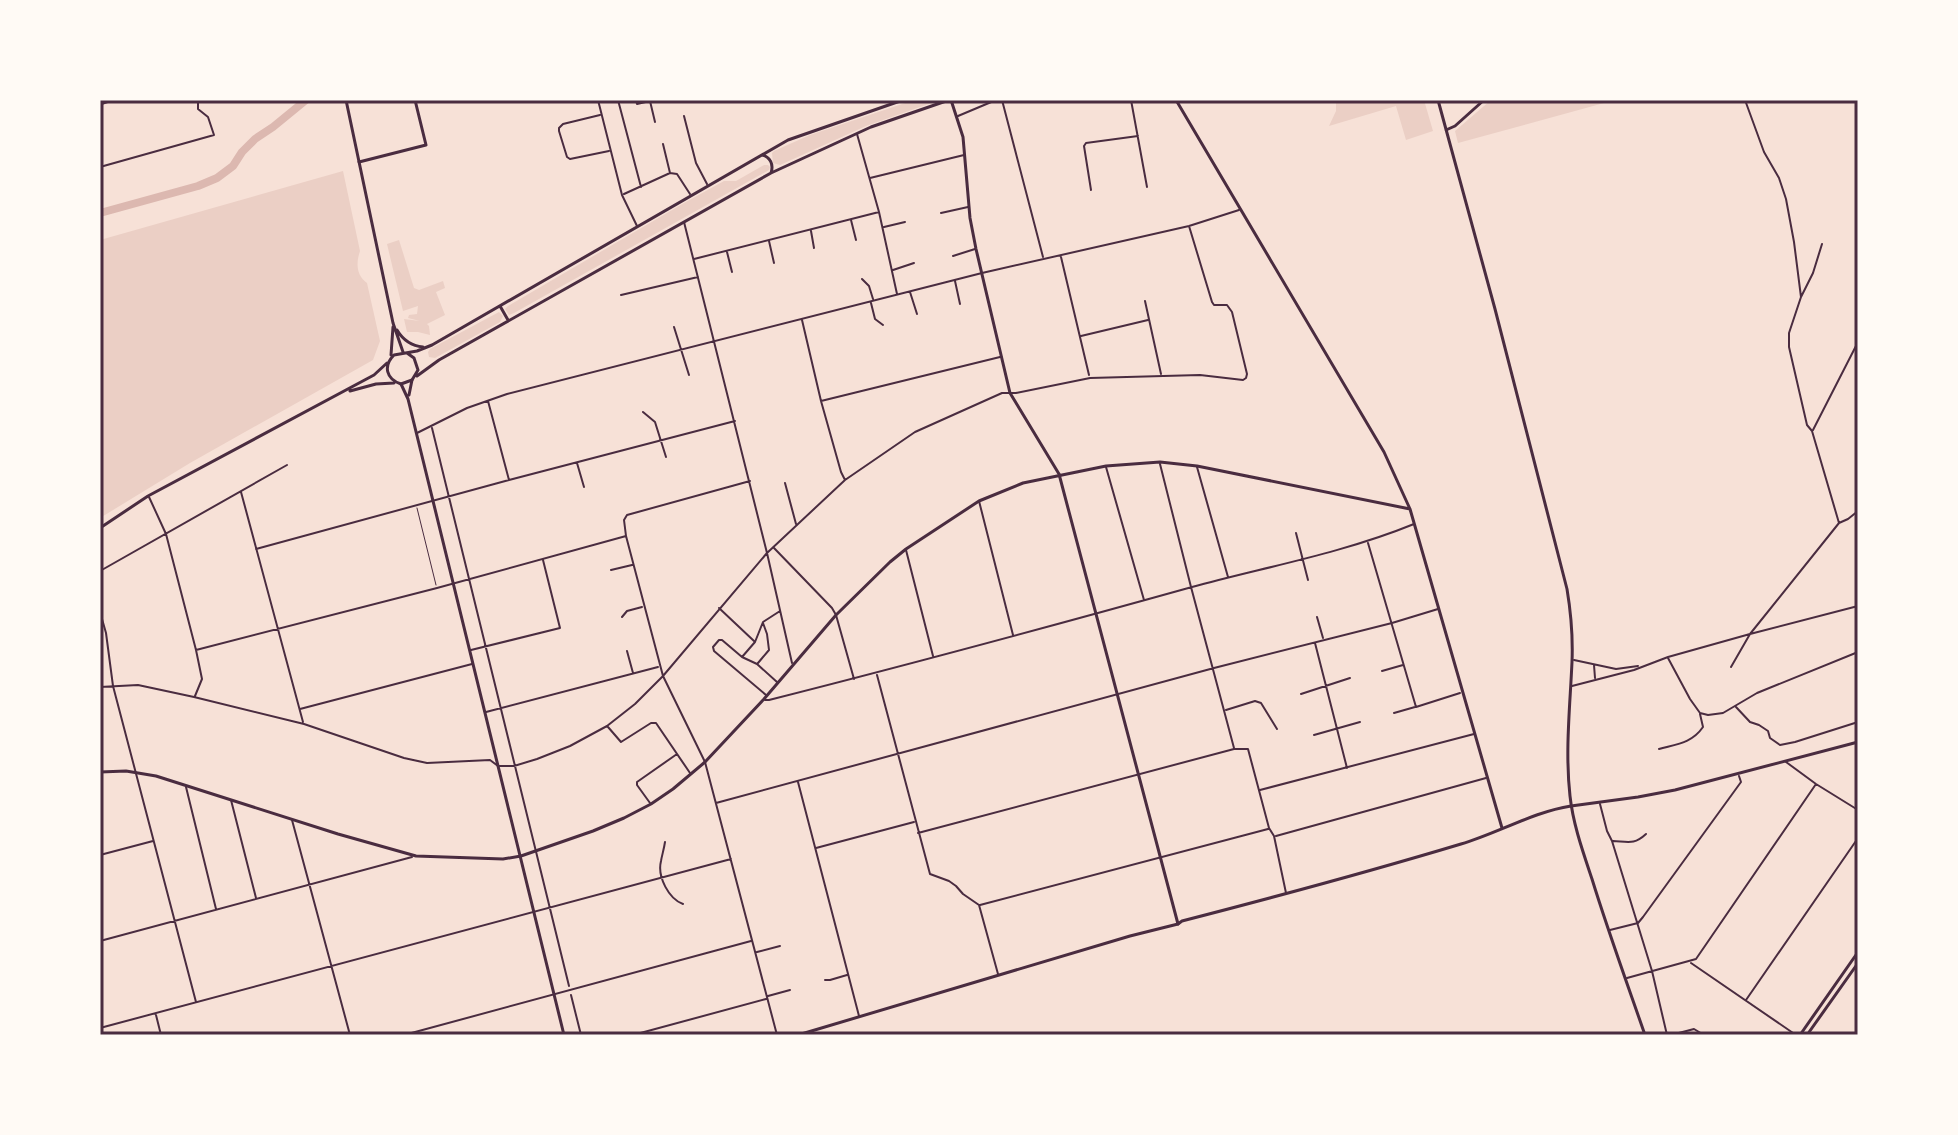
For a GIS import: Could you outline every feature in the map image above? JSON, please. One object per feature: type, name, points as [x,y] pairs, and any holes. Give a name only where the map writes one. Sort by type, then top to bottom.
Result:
[{"type":"main road","points":[[100,104],[112,100]]},
{"type":"main road","points":[[346,100],[393,323],[405,352],[417,361],[418,370],[408,399]]},
{"type":"main road","points":[[359,162],[426,145],[415,100]]},
{"type":"main road","points":[[100,528],[148,496],[374,375],[398,353],[428,347],[761,155],[803,134],[903,100]]},
{"type":"main road","points":[[343,393],[413,379],[439,360],[508,320],[771,173],[857,132],[950,100],[958,116],[966,154],[969,206],[976,249],[1010,393],[1059,474],[1178,924]]},
{"type":"main road","points":[[1176,100],[1384,452],[1410,509],[1503,830]]},
{"type":"main road","points":[[1438,100],[1558,545],[1570,606],[1572,659],[1568,764],[1571,806],[1582,849],[1645,1035]]},
{"type":"main road","points":[[1446,130],[1455,126],[1484,100]]},
{"type":"main road","points":[[761,155],[771,161],[771,173]]},
{"type":"main road","points":[[500,306],[508,320]]},
{"type":"main road","points":[[393,323],[400,335],[411,344],[428,347]]},
{"type":"main road","points":[[393,323],[389,375],[399,383],[408,399],[564,1035]]},
{"type":"main road","points":[[100,772],[136,772],[416,856],[503,859],[521,856],[593,831],[651,804],[673,789],[705,762],[836,615],[890,562],[979,501],[1023,483],[1106,466],[1160,462],[1197,466],[1410,509]]},
{"type":"main road","points":[[798,1035],[1182,921],[1451,847],[1540,814],[1571,806],[1647,796],[1858,742]]},
{"type":"main road","points":[[1798,1035],[1858,952]]},
{"type":"main road","points":[[1807,1035],[1858,963]]},
{"type":"street","points":[[100,167],[214,135],[208,117],[198,109],[198,100]]},
{"type":"street","points":[[598,100],[622,195],[638,227]]},
{"type":"street","points":[[618,100],[641,187]]},
{"type":"street","points":[[636,100],[637,104],[650,101],[655,122]]},
{"type":"street","points":[[958,116],[996,100]]},
{"type":"street","points":[[1002,100],[1043,258]]},
{"type":"street","points":[[1131,100],[1147,187]]},
{"type":"street","points":[[1745,100],[1786,199],[1801,297]]},
{"type":"street","points":[[601,114],[563,124],[559,131],[570,159],[609,151]]},
{"type":"street","points":[[684,116],[696,163],[707,185]]},
{"type":"street","points":[[857,132],[883,227],[897,295]]},
{"type":"street","points":[[1091,190],[1086,143],[1138,136]]},
{"type":"street","points":[[663,144],[670,173]]},
{"type":"street","points":[[870,178],[966,154]]},
{"type":"street","points":[[622,195],[670,173],[677,174],[690,195]]},
{"type":"street","points":[[941,213],[969,206]]},
{"type":"street","points":[[417,433],[488,400],[982,273],[1189,226],[1240,210]]},
{"type":"street","points":[[694,259],[879,212]]},
{"type":"street","points":[[851,219],[856,240]]},
{"type":"street","points":[[684,221],[793,666]]},
{"type":"street","points":[[883,227],[905,222]]},
{"type":"street","points":[[100,687],[138,685],[194,697],[304,724],[427,763],[490,760],[498,766],[514,766],[570,746],[607,726],[635,704],[663,676],[773,547],[845,480],[915,432],[1002,393],[1090,378],[1200,375],[1246,378],[1232,312],[1227,305],[1214,305],[1212,302],[1189,226]]},
{"type":"street","points":[[810,229],[814,248]]},
{"type":"street","points":[[768,240],[774,263]]},
{"type":"street","points":[[1822,244],[1789,333],[1789,347],[1807,425],[1812,431],[1839,523]]},
{"type":"street","points":[[953,256],[976,249]]},
{"type":"street","points":[[727,250],[732,272]]},
{"type":"street","points":[[1061,256],[1090,378]]},
{"type":"street","points":[[892,270],[914,263]]},
{"type":"street","points":[[621,295],[698,276]]},
{"type":"street","points":[[862,279],[869,286],[875,319],[883,325]]},
{"type":"street","points":[[954,280],[960,304]]},
{"type":"street","points":[[910,291],[917,314]]},
{"type":"street","points":[[1145,301],[1161,375]]},
{"type":"street","points":[[802,319],[821,401],[845,480]]},
{"type":"street","points":[[1080,336],[1148,320]]},
{"type":"street","points":[[674,327],[689,375]]},
{"type":"street","points":[[1812,431],[1858,342]]},
{"type":"street","points":[[821,401],[1001,357]]},
{"type":"street","points":[[488,400],[509,480]]},
{"type":"street","points":[[643,412],[655,422],[666,457]]},
{"type":"street","points":[[256,549],[735,421]]},
{"type":"street","points":[[431,427],[569,986]]},
{"type":"street","points":[[576,462],[584,487]]},
{"type":"street","points":[[1160,462],[1234,749]]},
{"type":"street","points":[[100,571],[287,465]]},
{"type":"street","points":[[1106,466],[1144,601]]},
{"type":"street","points":[[1197,466],[1228,577]]},
{"type":"street","points":[[750,481],[627,515],[624,520],[663,676],[705,762],[777,1035]]},
{"type":"street","points":[[785,483],[797,525]]},
{"type":"street","points":[[241,492],[304,724]]},
{"type":"street","points":[[148,496],[166,534],[196,650],[202,679],[194,697]]},
{"type":"street","points":[[979,501],[1013,636]]},
{"type":"street","points":[[1731,667],[1750,634],[1839,523],[1858,511]]},
{"type":"street","points":[[778,683],[722,640],[713,647],[769,700],[1367,542],[1415,524]]},
{"type":"street","points":[[1296,533],[1308,580]]},
{"type":"street","points":[[196,650],[626,536]]},
{"type":"street","points":[[1367,542],[1416,707]]},
{"type":"street","points":[[773,547],[832,608],[854,679]]},
{"type":"street","points":[[906,549],[933,657]]},
{"type":"street","points":[[470,650],[560,628],[542,559]]},
{"type":"street","points":[[611,570],[633,565]]},
{"type":"street","points":[[622,617],[627,611],[644,606]]},
{"type":"street","points":[[1572,659],[1616,669],[1640,666],[1858,606]]},
{"type":"street","points":[[719,608],[755,642]]},
{"type":"street","points":[[716,803],[1439,609]]},
{"type":"street","points":[[742,657],[755,642],[763,622],[781,611]]},
{"type":"street","points":[[100,612],[113,686],[196,1002]]},
{"type":"street","points":[[1317,617],[1323,639]]},
{"type":"street","points":[[757,664],[769,650],[763,622]]},
{"type":"street","points":[[1314,641],[1347,769]]},
{"type":"street","points":[[627,651],[633,674]]},
{"type":"street","points":[[1700,713],[1723,713],[1757,693],[1858,652]]},
{"type":"street","points":[[1659,749],[1690,741],[1703,727],[1700,713],[1668,657]]},
{"type":"street","points":[[299,710],[473,664]]},
{"type":"street","points":[[1594,664],[1595,679]]},
{"type":"street","points":[[1382,671],[1404,665]]},
{"type":"street","points":[[1570,686],[1640,666]]},
{"type":"street","points":[[485,712],[660,667]]},
{"type":"street","points":[[876,673],[930,874],[949,881],[979,905],[998,976]]},
{"type":"street","points":[[1301,694],[1350,678]]},
{"type":"street","points":[[1394,713],[1462,692]]},
{"type":"street","points":[[1224,710],[1255,701],[1261,703],[1277,729]]},
{"type":"street","points":[[1735,706],[1750,722],[1768,731],[1770,738],[1780,745],[1858,722]]},
{"type":"street","points":[[1314,735],[1360,722]]},
{"type":"street","points":[[607,726],[621,742],[656,723],[691,774]]},
{"type":"street","points":[[1260,790],[1475,734]]},
{"type":"street","points":[[918,833],[1234,749],[1248,749],[1269,828],[1274,836],[1287,894]]},
{"type":"street","points":[[651,804],[637,782],[677,754]]},
{"type":"street","points":[[1786,762],[1858,810]]},
{"type":"street","points":[[1609,930],[1638,923],[1741,782],[1739,773]]},
{"type":"street","points":[[1274,836],[1487,778]]},
{"type":"street","points":[[797,781],[859,1018]]},
{"type":"street","points":[[1625,978],[1696,959],[1816,784]]},
{"type":"street","points":[[186,786],[216,910]]},
{"type":"street","points":[[231,800],[256,899]]},
{"type":"street","points":[[1599,803],[1638,923],[1669,1035],[1694,1029],[1704,1035]]},
{"type":"street","points":[[292,818],[350,1035]]},
{"type":"street","points":[[815,848],[915,822]]},
{"type":"street","points":[[979,905],[1269,828]]},
{"type":"street","points":[[1612,841],[1633,843],[1646,834]]},
{"type":"street","points":[[1746,1000],[1858,838]]},
{"type":"street","points":[[100,855],[154,840]]},
{"type":"street","points":[[665,842],[660,862],[663,878],[668,894],[683,904]]},
{"type":"street","points":[[100,941],[416,856]]},
{"type":"street","points":[[100,1028],[731,859]]},
{"type":"street","points":[[404,1035],[752,940]]},
{"type":"street","points":[[755,953],[780,946]]},
{"type":"street","points":[[1690,962],[1798,1035]]},
{"type":"street","points":[[825,980],[848,975]]},
{"type":"street","points":[[633,1035],[790,990]]},
{"type":"street","points":[[571,995],[581,1035]]},
{"type":"street","points":[[155,1014],[161,1035]]},
{"type":"lane","points":[[417,506],[437,588]]},
{"type":"shaded area","points":[[914,100],[940,100],[866,126],[780,165],[773,163],[774,151],[810,135]]},
{"type":"shaded area","points":[[1336,100],[1424,100],[1433,131],[1406,140],[1396,106],[1329,126],[1336,111]]},
{"type":"shaded area","points":[[1491,100],[1615,100],[1458,143],[1455,131]]},
{"type":"shaded area","points":[[764,165],[770,167],[769,170],[514,313],[509,315],[505,309],[684,203],[724,181],[736,181]]},
{"type":"shaded area","points":[[343,171],[360,251],[358,268],[367,283],[380,341],[373,360],[190,463],[100,518],[100,240]]},
{"type":"shaded area","points":[[399,240],[414,288],[419,290],[443,281],[445,288],[436,292],[445,315],[427,324],[430,335],[407,332],[404,319],[420,321],[408,318],[417,314],[418,306],[403,311],[387,244]]},
{"type":"shaded area","points":[[499,312],[503,316],[500,322],[435,358],[429,357],[430,349]]},
{"type":"waterway","points":[[100,213],[217,178],[233,166],[255,139],[306,100]]}]
